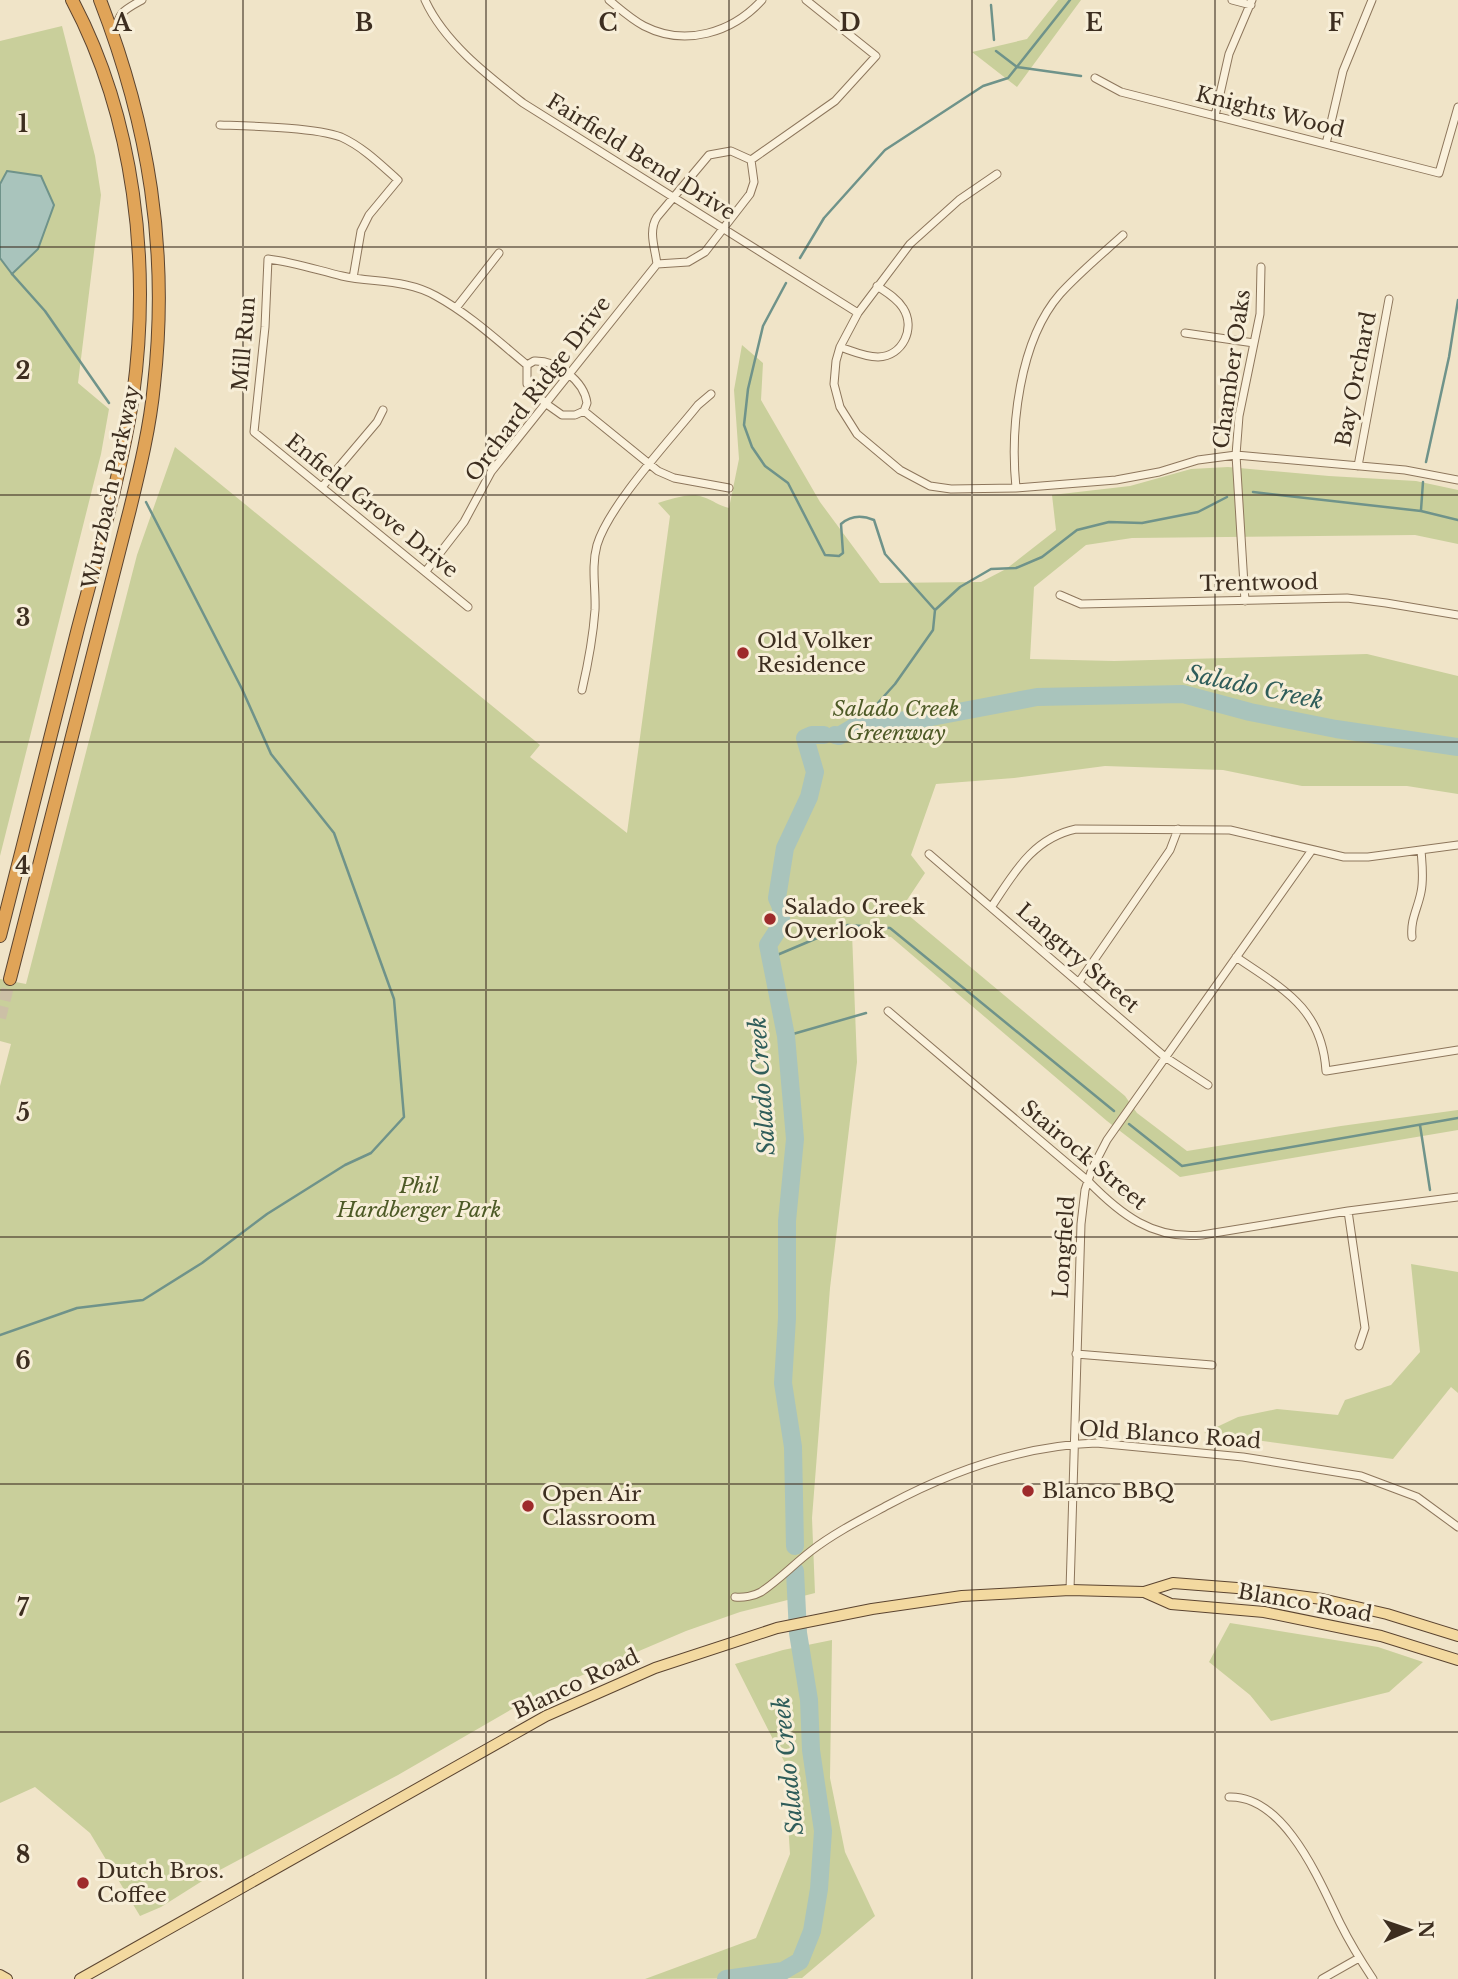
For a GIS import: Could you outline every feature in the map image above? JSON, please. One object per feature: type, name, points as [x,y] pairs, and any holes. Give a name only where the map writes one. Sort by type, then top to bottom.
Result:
[{"type":"highway","name":"Wurzbach Parkway","points":[[0,936],[113,493],[133,396],[138,337],[139,274],[131,179],[106,82],[72,0]]},
{"type":"highway","name":"Wurzbach Parkway","points":[[10,979],[130,509],[154,385],[159,295],[154,207],[141,126],[114,35],[100,0]]},
{"type":"main road","name":"Blanco Road","points":[[80,1979],[547,1716],[613,1685],[706,1650],[777,1628],[841,1614],[962,1596],[1070,1590],[1144,1592],[1173,1583],[1281,1592],[1387,1614],[1458,1636]]},
{"type":"main road","name":"Blanco Road","points":[[1144,1592],[1171,1604],[1264,1612],[1381,1636],[1458,1660]]},
{"type":"main road","points":[[0,1975],[7,1979]]},
{"type":"street","points":[[114,35],[118,16],[124,9],[142,0]]},
{"type":"street","name":"Fairfield Bend Drive","points":[[419,0],[426,3],[453,40],[489,76],[523,103],[858,313]]},
{"type":"street","points":[[609,0],[649,28],[673,35],[692,36],[712,33],[731,25],[762,0]]},
{"type":"street","points":[[751,160],[835,101],[876,57],[806,0]]},
{"type":"street","points":[[1215,116],[1229,54],[1251,2],[1232,0]]},
{"type":"street","points":[[1326,144],[1350,51],[1372,0]]},
{"type":"street","name":"Knights Wood","points":[[1095,78],[1121,92],[1439,173],[1458,107]]},
{"type":"street","points":[[220,125],[334,135],[360,147],[398,180],[369,215],[361,231],[353,278],[406,284],[435,295],[456,308],[527,365]]},
{"type":"street","points":[[731,151],[751,160],[754,182],[750,194],[697,258],[688,262],[657,264],[653,223],[709,155],[731,151]]},
{"type":"street","points":[[997,174],[934,220],[910,244],[858,313],[840,347],[834,384],[840,407],[857,434],[900,470],[930,486],[951,489],[1016,488],[1116,480],[1159,472],[1198,460],[1236,455],[1432,474],[1458,480]]},
{"type":"street","points":[[1016,488],[1014,452],[1021,387],[1035,333],[1061,293],[1123,235]]},
{"type":"street","points":[[456,308],[499,253]]},
{"type":"street","name":"Mill Run","points":[[254,432],[263,352],[268,259],[353,278]]},
{"type":"street","name":"Orchard Ridge Drive","points":[[426,571],[464,522],[491,472],[657,264]]},
{"type":"street","name":"Chamber Oaks","points":[[1245,601],[1236,455],[1239,416],[1262,293],[1261,267]]},
{"type":"street","points":[[840,347],[863,355],[880,357],[894,352],[906,337],[908,320],[905,311],[877,286]]},
{"type":"street","name":"Bay Orchard","points":[[1357,466],[1389,299]]},
{"type":"street","points":[[1185,333],[1254,343]]},
{"type":"street","points":[[534,361],[548,362],[568,375],[586,394],[584,411],[575,415],[562,415],[545,403],[527,384],[527,365],[534,361]]},
{"type":"street","points":[[582,690],[592,640],[594,571],[598,543],[613,513],[698,405],[711,394]]},
{"type":"street","points":[[322,487],[377,422],[383,410]]},
{"type":"street","points":[[584,411],[650,465],[674,478],[729,488]]},
{"type":"street","name":"Enfield Grove Drive","points":[[254,432],[468,607]]},
{"type":"street","name":"Trentwood","points":[[1060,595],[1081,604],[1366,600],[1458,615]]},
{"type":"street","points":[[992,906],[1031,852],[1059,834],[1085,828],[1246,832],[1344,857],[1368,857],[1458,845]]},
{"type":"street","points":[[1079,982],[1170,850],[1178,829]]},
{"type":"street","name":"Longfield","points":[[1070,1590],[1076,1354],[1084,1190],[1107,1140],[1312,849]]},
{"type":"street","points":[[1412,937],[1412,918],[1422,883],[1421,850]]},
{"type":"street","name":"Langtry Street","points":[[929,854],[1166,1057],[1208,1085]]},
{"type":"street","points":[[1236,957],[1301,1004],[1313,1020],[1321,1038],[1326,1071],[1458,1050]]},
{"type":"street","name":"Stairock Street","points":[[888,1011],[1088,1181],[1110,1203],[1142,1226],[1161,1233],[1202,1235],[1348,1211],[1458,1197]]},
{"type":"street","points":[[1348,1211],[1365,1328],[1359,1346]]},
{"type":"street","points":[[1076,1354],[1212,1365]]},
{"type":"street","name":"Old Blanco Road","points":[[735,1597],[759,1593],[825,1541],[918,1489],[952,1474],[1009,1455],[1074,1444],[1096,1443],[1244,1457],[1361,1476],[1417,1497],[1458,1527]]},
{"type":"street","points":[[1229,1797],[1255,1802],[1273,1816],[1301,1847],[1359,1958],[1373,1979]]},
{"type":"street","points":[[1322,1979],[1359,1958]]},
{"type":"green space","points":[[1058,0],[1081,0],[1017,87],[972,52],[1027,39]]},
{"type":"green space","points":[[62,26],[95,156],[101,195],[78,383],[109,409],[101,454],[0,856],[0,41]]},
{"type":"green space","name":"Phil Hardberger Park","points":[[742,345],[763,363],[761,400],[820,502],[880,583],[981,582],[1006,569],[1056,530],[1052,495],[1130,486],[1191,469],[1228,467],[1416,481],[1458,490],[1458,544],[1415,535],[1132,538],[1086,545],[1034,587],[1030,659],[1114,661],[1367,654],[1458,676],[1458,794],[1407,786],[1302,786],[1223,770],[1105,766],[1014,778],[936,784],[911,855],[925,873],[901,909],[1125,1096],[1137,1113],[1187,1151],[1458,1110],[1458,1130],[1180,1177],[1107,1121],[891,937],[852,933],[857,1062],[830,1288],[812,1518],[815,1593],[740,1612],[686,1631],[538,1694],[398,1775],[218,1871],[161,1907],[140,1916],[90,1833],[35,1787],[0,1803],[0,1086],[11,1044],[0,1041],[0,979],[26,984],[137,555],[175,447],[540,745],[530,757],[627,833],[670,516],[658,503],[693,495],[729,508],[739,459],[734,390]]},
{"type":"green space","points":[[1411,1264],[1458,1272],[1458,1393],[1451,1387],[1393,1459],[1204,1433],[1238,1417],[1277,1409],[1338,1415],[1345,1400],[1391,1385],[1420,1352]]},
{"type":"green space","points":[[1230,1623],[1378,1647],[1423,1662],[1389,1692],[1271,1721],[1250,1695],[1209,1662]]},
{"type":"green space","points":[[832,1640],[830,1778],[845,1852],[875,1916],[802,1978],[645,1979],[756,1938],[790,1854],[784,1761],[735,1664]]},
{"type":"water","points":[[7,171],[41,176],[54,205],[38,249],[12,274],[0,258],[0,184]]},
{"type":"waterway","points":[[800,258],[824,218],[885,150],[983,86],[1008,78],[1070,0]]},
{"type":"waterway","points":[[991,5],[994,40]]},
{"type":"waterway","points":[[996,51],[1017,67],[1081,76]]},
{"type":"waterway","points":[[12,274],[45,311],[109,403]]},
{"type":"waterway","points":[[786,283],[763,326],[748,389],[744,425],[752,447],[765,466],[788,483],[825,555],[839,556],[843,553],[841,524],[845,521],[856,517],[874,520],[885,554],[935,610]]},
{"type":"waterway","points":[[1426,462],[1449,357],[1458,300]]},
{"type":"waterway","points":[[1421,510],[1423,482]]},
{"type":"waterway","points":[[1253,492],[1421,511],[1458,520]]},
{"type":"waterway","points":[[859,724],[895,684],[933,630],[935,610],[960,587],[991,569],[1016,568],[1042,557],[1077,530],[1109,522],[1142,523],[1198,512],[1227,497]]},
{"type":"waterway","points":[[0,1335],[77,1308],[143,1300],[202,1263],[267,1214],[345,1165],[371,1153],[404,1117],[394,999],[334,833],[271,754],[242,689],[146,502]]},
{"type":"waterway","name":"Salado Creek","points":[[835,735],[839,736],[859,724],[921,719],[1037,697],[1183,694],[1250,712],[1336,729],[1458,747]]},
{"type":"waterway","name":"Salado Creek","points":[[795,1546],[793,1447],[783,1383],[787,1318],[787,1221],[795,1139],[786,1036],[768,945],[781,925],[781,907],[777,898],[785,848],[809,797],[815,772],[805,738],[824,735]]},
{"type":"waterway","points":[[770,958],[848,925],[890,928],[1114,1111]]},
{"type":"waterway","points":[[786,1036],[866,1013]]},
{"type":"waterway","points":[[1129,1124],[1182,1166],[1458,1118]]},
{"type":"waterway","points":[[1420,1125],[1430,1190]]},
{"type":"waterway","name":"Salado Creek","points":[[726,1979],[783,1971],[800,1961],[812,1931],[819,1889],[823,1831],[811,1750],[809,1700],[798,1633],[795,1571]]},
{"type":"tunnel","points":[[0,1018],[10,979]]},
{"type":"place","name":"Old Volker Residence","points":[[743,653]]},
{"type":"place","name":"Salado Creek Overlook","points":[[770,919]]},
{"type":"place","name":"Blanco BBQ","points":[[1028,1491]]},
{"type":"place","name":"Open Air Classroom","points":[[528,1506]]},
{"type":"place","name":"Dutch Bros. Coffee","points":[[83,1883]]},
{"type":"park label","name":"Salado Creek Greenway","points":[[896,721]]}]
